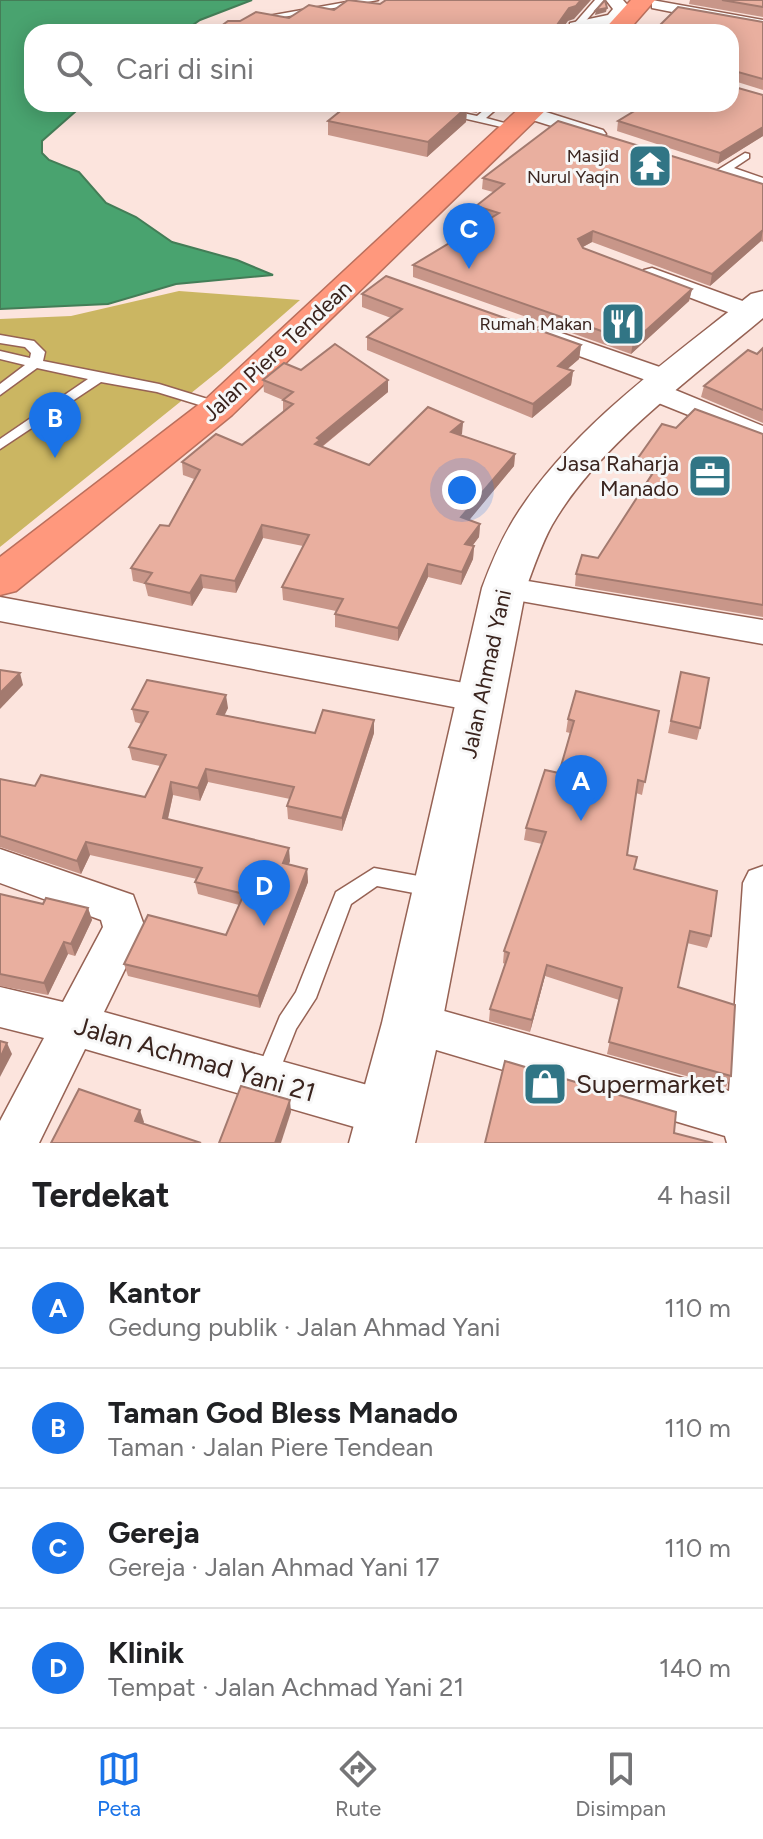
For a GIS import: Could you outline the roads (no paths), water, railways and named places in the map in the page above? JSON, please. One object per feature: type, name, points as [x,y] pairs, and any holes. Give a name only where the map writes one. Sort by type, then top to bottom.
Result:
[{"type":"highway","name":"Jalan Piere Tendean","points":[[0,580],[210,403],[379,276],[520,112]]},
{"type":"main road","name":"Jalan Ahmad Yani","points":[[386,1128],[412,1023],[504,588],[520,547],[539,512],[593,449],[757,307]]},
{"type":"street","points":[[592,24],[631,12],[763,25]]},
{"type":"street","points":[[520,112],[614,140]]},
{"type":"street","points":[[716,170],[760,183]]},
{"type":"street","points":[[634,268],[757,307]]},
{"type":"street","points":[[511,323],[664,386],[763,436]]},
{"type":"street","points":[[504,588],[763,632]]},
{"type":"street","points":[[0,609],[480,699]]},
{"type":"street","points":[[0,866],[118,908],[124,928],[78,1025],[14,1143]]},
{"type":"street","points":[[412,1023],[754,1129],[763,883]]},
{"type":"street","name":"Jalan Achmad Yani 21","points":[[0,1007],[78,1025],[264,1081],[386,1128]]},
{"type":"lane","points":[[316,0],[251,19],[293,16],[374,0]]},
{"type":"lane","points":[[578,24],[600,0]]},
{"type":"lane","points":[[443,112],[478,120],[520,112]]},
{"type":"lane","points":[[478,120],[520,112]]},
{"type":"lane","points":[[716,170],[745,156]]},
{"type":"lane","points":[[0,339],[29,344],[38,352],[36,362],[0,391]]},
{"type":"lane","points":[[0,355],[99,378],[159,388],[210,403]]},
{"type":"lane","points":[[0,445],[99,378]]},
{"type":"lane","points":[[264,1081],[288,1023],[305,998],[343,898],[374,877],[440,889]]},
{"type":"place","name":"Masjid Nurul Yaqin","points":[[650,166]]},
{"type":"place","name":"Gereja","points":[[469,269]]},
{"type":"place","name":"Rumah Makan","points":[[623,324]]},
{"type":"place","name":"Taman God Bless Manado","points":[[55,458]]},
{"type":"place","name":"Jasa Raharja Manado","points":[[710,476]]},
{"type":"place","name":"Kantor","points":[[581,821]]},
{"type":"place","name":"Klinik","points":[[264,926]]},
{"type":"place","name":"Supermarket","points":[[545,1084]]}]
